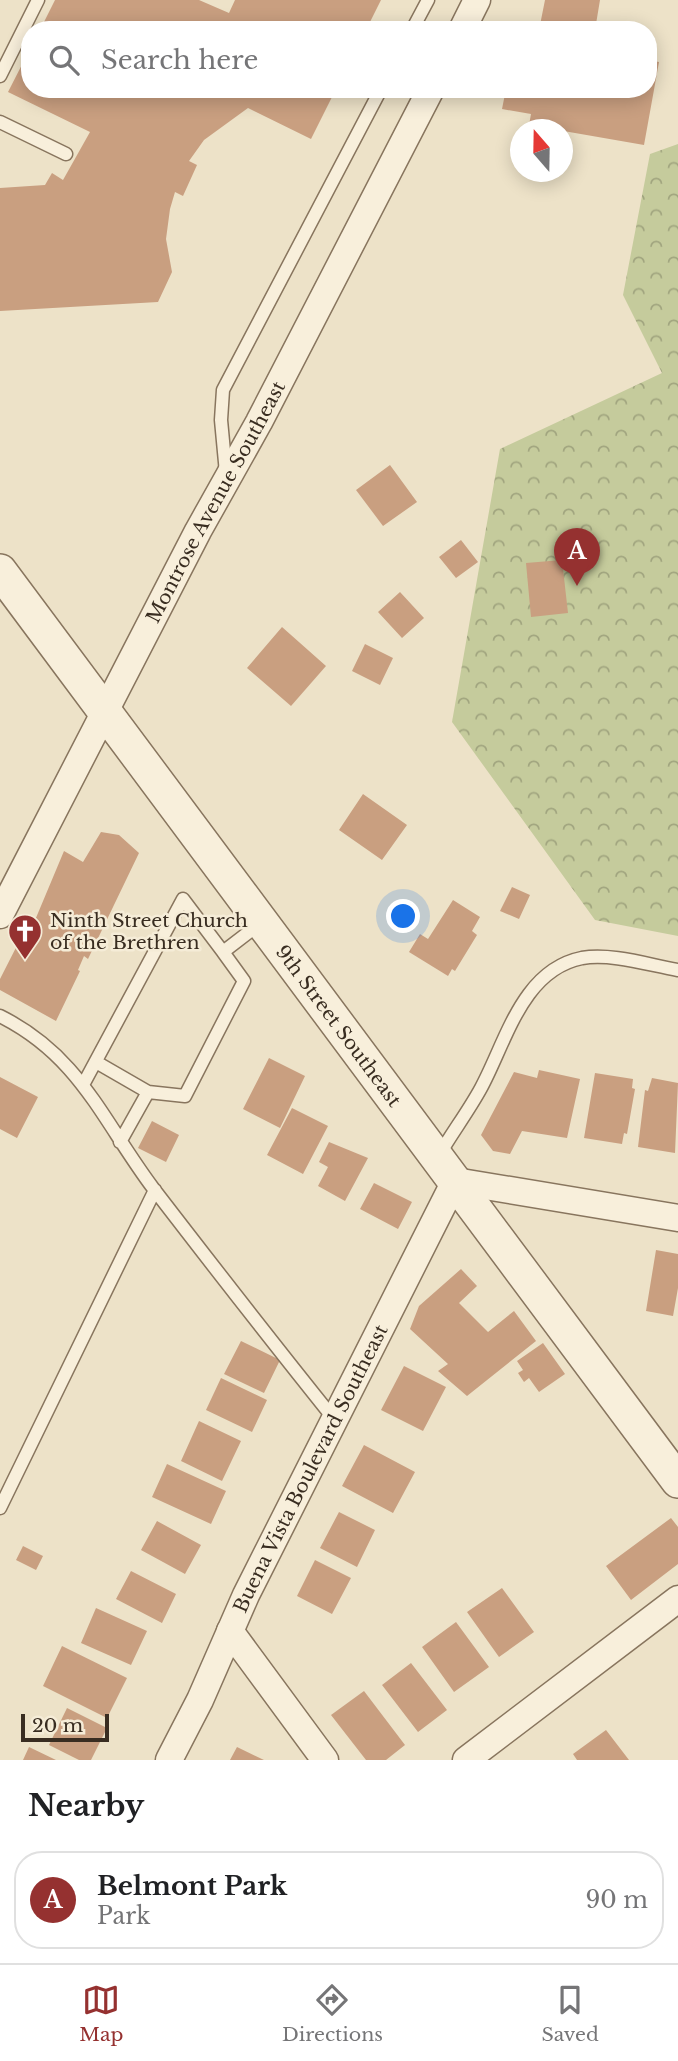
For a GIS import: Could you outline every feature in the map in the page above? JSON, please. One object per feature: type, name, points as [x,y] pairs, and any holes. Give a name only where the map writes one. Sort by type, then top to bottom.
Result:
[{"type":"street","points":[[466,21],[477,0]]},
{"type":"street","name":"Montrose Avenue Southeast","points":[[0,915],[426,98]]},
{"type":"street","name":"9th Street Southeast","points":[[0,571],[678,1481]]},
{"type":"street","points":[[447,1169],[678,1218]]},
{"type":"street","name":"Buena Vista Boulevard Southeast","points":[[169,1760],[335,1421],[447,1169]]},
{"type":"street","points":[[466,1760],[678,1599]]},
{"type":"street","points":[[230,1631],[325,1760]]},
{"type":"lane","points":[[28,21],[38,0]]},
{"type":"lane","points":[[417,21],[428,0]]},
{"type":"lane","points":[[0,76],[21,34]]},
{"type":"lane","points":[[227,480],[221,420],[223,390],[376,98]]},
{"type":"lane","points":[[0,122],[66,154]]},
{"type":"lane","points":[[84,1083],[183,900],[244,981],[185,1096],[148,1092],[96,1062]]},
{"type":"lane","points":[[223,952],[262,922]]},
{"type":"lane","points":[[447,1169],[479,1091],[525,999],[538,982],[558,967],[583,958],[604,958],[678,970]]},
{"type":"lane","points":[[0,1016],[25,1028],[57,1053],[84,1083],[120,1142],[155,1190],[335,1421]]},
{"type":"lane","points":[[120,1142],[148,1092]]},
{"type":"lane","points":[[0,1508],[155,1190]]},
{"type":"green space","points":[[678,144],[678,936],[595,920],[452,722],[500,449],[662,373],[623,295],[650,154]]},
{"type":"building","points":[[55,0],[199,0],[229,13],[235,0],[381,0],[370,21],[44,21]]},
{"type":"building","points":[[545,0],[600,0],[596,21],[541,21]]},
{"type":"building","points":[[21,67],[21,98],[332,98],[311,139],[248,108],[204,140],[189,161],[197,165],[183,196],[175,192],[170,209],[166,239],[172,272],[158,302],[0,311],[0,188],[45,185],[52,173],[63,180],[90,132],[8,92]]},
{"type":"building","points":[[504,98],[652,98],[644,145],[573,133],[573,119],[530,119],[531,114],[502,109]]},
{"type":"building","points":[[390,465],[417,502],[383,526],[356,490]]},
{"type":"building","points":[[461,540],[478,562],[456,578],[439,557]]},
{"type":"building","points":[[562,560],[568,613],[531,617],[526,563]]},
{"type":"building","points":[[400,592],[424,618],[402,638],[378,612]]},
{"type":"building","points":[[282,627],[326,666],[291,706],[247,668]]},
{"type":"building","points":[[365,644],[393,658],[380,685],[352,671]]},
{"type":"building","points":[[363,794],[407,825],[382,860],[339,830]]},
{"type":"building","points":[[101,832],[119,835],[139,853],[88,959],[84,956],[78,970],[80,971],[56,1021],[0,990],[0,979],[29,922],[33,925],[64,851],[83,862]]},
{"type":"building","points":[[512,887],[530,895],[519,919],[500,911]]},
{"type":"building","points":[[453,900],[480,917],[472,931],[477,935],[455,971],[452,969],[448,976],[409,952],[420,934],[428,939]]},
{"type":"building","points":[[269,1058],[305,1076],[280,1128],[243,1109]]},
{"type":"building","points":[[539,1070],[580,1079],[567,1138],[522,1131],[510,1154],[493,1151],[481,1135],[514,1072],[537,1078]]},
{"type":"building","points":[[595,1073],[633,1079],[632,1088],[635,1089],[627,1134],[624,1133],[622,1144],[584,1138]]},
{"type":"building","points":[[0,1077],[38,1097],[17,1138],[0,1129]]},
{"type":"building","points":[[652,1078],[678,1083],[675,1153],[638,1147],[645,1090],[648,1091]]},
{"type":"building","points":[[292,1108],[328,1126],[303,1174],[267,1155]]},
{"type":"building","points":[[152,1121],[179,1135],[166,1162],[138,1148]]},
{"type":"building","points":[[329,1142],[368,1158],[345,1201],[318,1186],[328,1167],[319,1162]]},
{"type":"building","points":[[374,1183],[412,1202],[398,1229],[360,1209]]},
{"type":"building","points":[[656,1250],[678,1254],[678,1288],[673,1316],[646,1311]]},
{"type":"building","points":[[461,1269],[477,1286],[459,1303],[488,1332],[514,1311],[536,1341],[467,1396],[438,1371],[448,1364],[410,1329],[419,1306]]},
{"type":"building","points":[[241,1341],[280,1360],[264,1393],[224,1374]]},
{"type":"building","points":[[543,1343],[565,1374],[539,1392],[529,1378],[524,1382],[518,1373],[523,1370],[517,1361]]},
{"type":"building","points":[[404,1366],[446,1387],[423,1431],[381,1410]]},
{"type":"building","points":[[221,1378],[267,1400],[252,1432],[206,1410]]},
{"type":"building","points":[[199,1421],[241,1441],[222,1481],[181,1461]]},
{"type":"building","points":[[364,1445],[415,1472],[393,1513],[342,1486]]},
{"type":"building","points":[[167,1464],[226,1491],[211,1524],[152,1497]]},
{"type":"building","points":[[339,1512],[375,1530],[357,1567],[320,1548]]},
{"type":"building","points":[[671,1518],[678,1527],[678,1564],[631,1600],[606,1566]]},
{"type":"building","points":[[157,1521],[201,1545],[185,1574],[141,1550]]},
{"type":"building","points":[[23,1546],[43,1556],[36,1570],[16,1560]]},
{"type":"building","points":[[315,1560],[351,1578],[332,1614],[297,1596]]},
{"type":"building","points":[[131,1571],[176,1594],[162,1623],[116,1599]]},
{"type":"building","points":[[502,1588],[534,1632],[499,1657],[467,1612]]},
{"type":"building","points":[[96,1608],[147,1631],[131,1665],[81,1643]]},
{"type":"building","points":[[456,1622],[489,1667],[454,1692],[422,1647]]},
{"type":"building","points":[[62,1646],[127,1678],[107,1718],[43,1686]]},
{"type":"building","points":[[411,1663],[447,1710],[418,1732],[382,1685]]},
{"type":"building","points":[[364,1691],[405,1745],[386,1760],[366,1760],[331,1715]]},
{"type":"building","points":[[67,1708],[107,1728],[91,1760],[79,1760],[49,1745]]},
{"type":"building","points":[[606,1730],[629,1760],[577,1760],[573,1754]]},
{"type":"building","points":[[29,1747],[56,1760],[23,1760]]},
{"type":"building","points":[[237,1747],[264,1760],[230,1760]]},
{"type":"place","name":"Belmont Park","points":[[577,586]]},
{"type":"place","name":"Ninth Street Church of the Brethren","points":[[25,961]]}]
